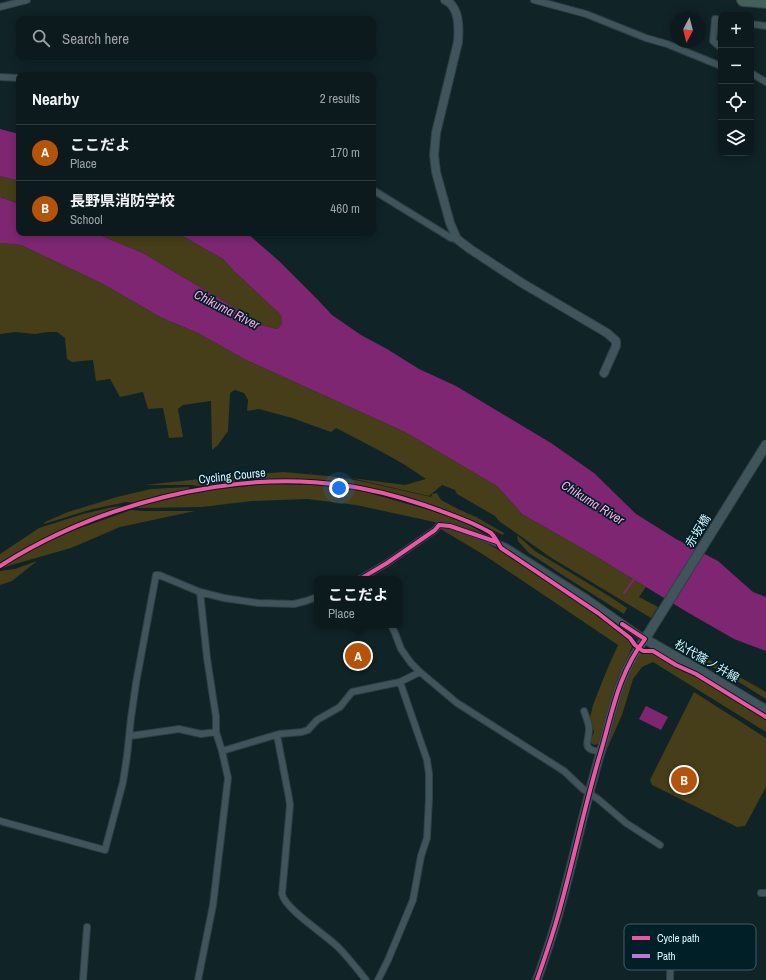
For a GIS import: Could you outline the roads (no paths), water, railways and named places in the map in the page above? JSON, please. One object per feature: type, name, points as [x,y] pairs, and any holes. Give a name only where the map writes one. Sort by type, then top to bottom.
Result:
[{"type":"highway","points":[[747,0],[766,2]]},
{"type":"main road","name":"赤坂橋","points":[[645,639],[766,445]]},
{"type":"main road","name":"松代篠ノ井線","points":[[645,639],[766,710]]},
{"type":"street","points":[[0,7],[27,0]]},
{"type":"street","points":[[445,0],[449,2],[455,10],[459,28],[458,42],[436,133],[434,155],[436,172],[450,223],[457,239]]},
{"type":"street","points":[[534,0],[586,14],[718,65]]},
{"type":"street","points":[[718,20],[715,19],[713,41],[718,45]]},
{"type":"street","points":[[754,24],[766,26]]},
{"type":"street","points":[[754,75],[766,83]]},
{"type":"street","points":[[0,77],[16,78]]},
{"type":"street","points":[[754,79],[766,83]]},
{"type":"street","points":[[376,192],[451,238],[457,239],[522,283],[607,333],[616,341],[616,346],[604,373]]},
{"type":"street","points":[[365,576],[387,563],[440,526],[450,526],[506,547],[588,599],[645,639],[638,647],[621,682],[589,794],[557,920],[537,980]]},
{"type":"street","points":[[0,821],[105,850],[127,756],[136,683],[156,575],[200,592],[224,598],[258,603],[294,604],[314,598]]},
{"type":"street","points":[[198,980],[213,905],[228,778],[216,732],[216,717],[200,592]]},
{"type":"street","points":[[393,628],[401,650],[411,663],[457,703],[564,771],[583,789],[598,799],[626,823],[660,845]]},
{"type":"street","points":[[222,751],[276,735],[308,730],[317,720],[340,707],[352,692],[400,682],[420,672]]},
{"type":"street","points":[[378,980],[413,900],[420,856],[427,838],[429,774],[427,760],[400,682]]},
{"type":"street","points":[[584,711],[589,725],[586,744],[588,748],[601,752]]},
{"type":"street","points":[[130,736],[179,729],[201,734],[216,732]]},
{"type":"street","points":[[276,735],[290,805],[282,894],[283,899],[338,947],[366,980]]},
{"type":"street","points":[[83,980],[87,926]]},
{"type":"street","points":[[670,970],[670,980]]},
{"type":"water","points":[[0,129],[16,133],[16,180],[0,176]]},
{"type":"water","name":"Chikuma River","points":[[0,197],[16,203],[16,236],[102,236],[143,253],[261,325],[277,329],[282,324],[281,315],[223,259],[182,236],[250,236],[279,261],[332,315],[361,335],[419,369],[456,386],[551,443],[594,473],[636,514],[676,539],[718,561],[753,592],[766,597],[766,651],[734,639],[522,514],[497,486],[405,432],[246,360],[198,333],[162,318],[103,284],[21,245],[0,243]]},
{"type":"water","points":[[646,706],[668,717],[661,730],[639,719]]},
{"type":"waterway","points":[[624,593],[635,578]]},
{"type":"place","name":"ここだよ","points":[[358,656]]},
{"type":"place","name":"長野県消防学校","points":[[684,780]]}]
